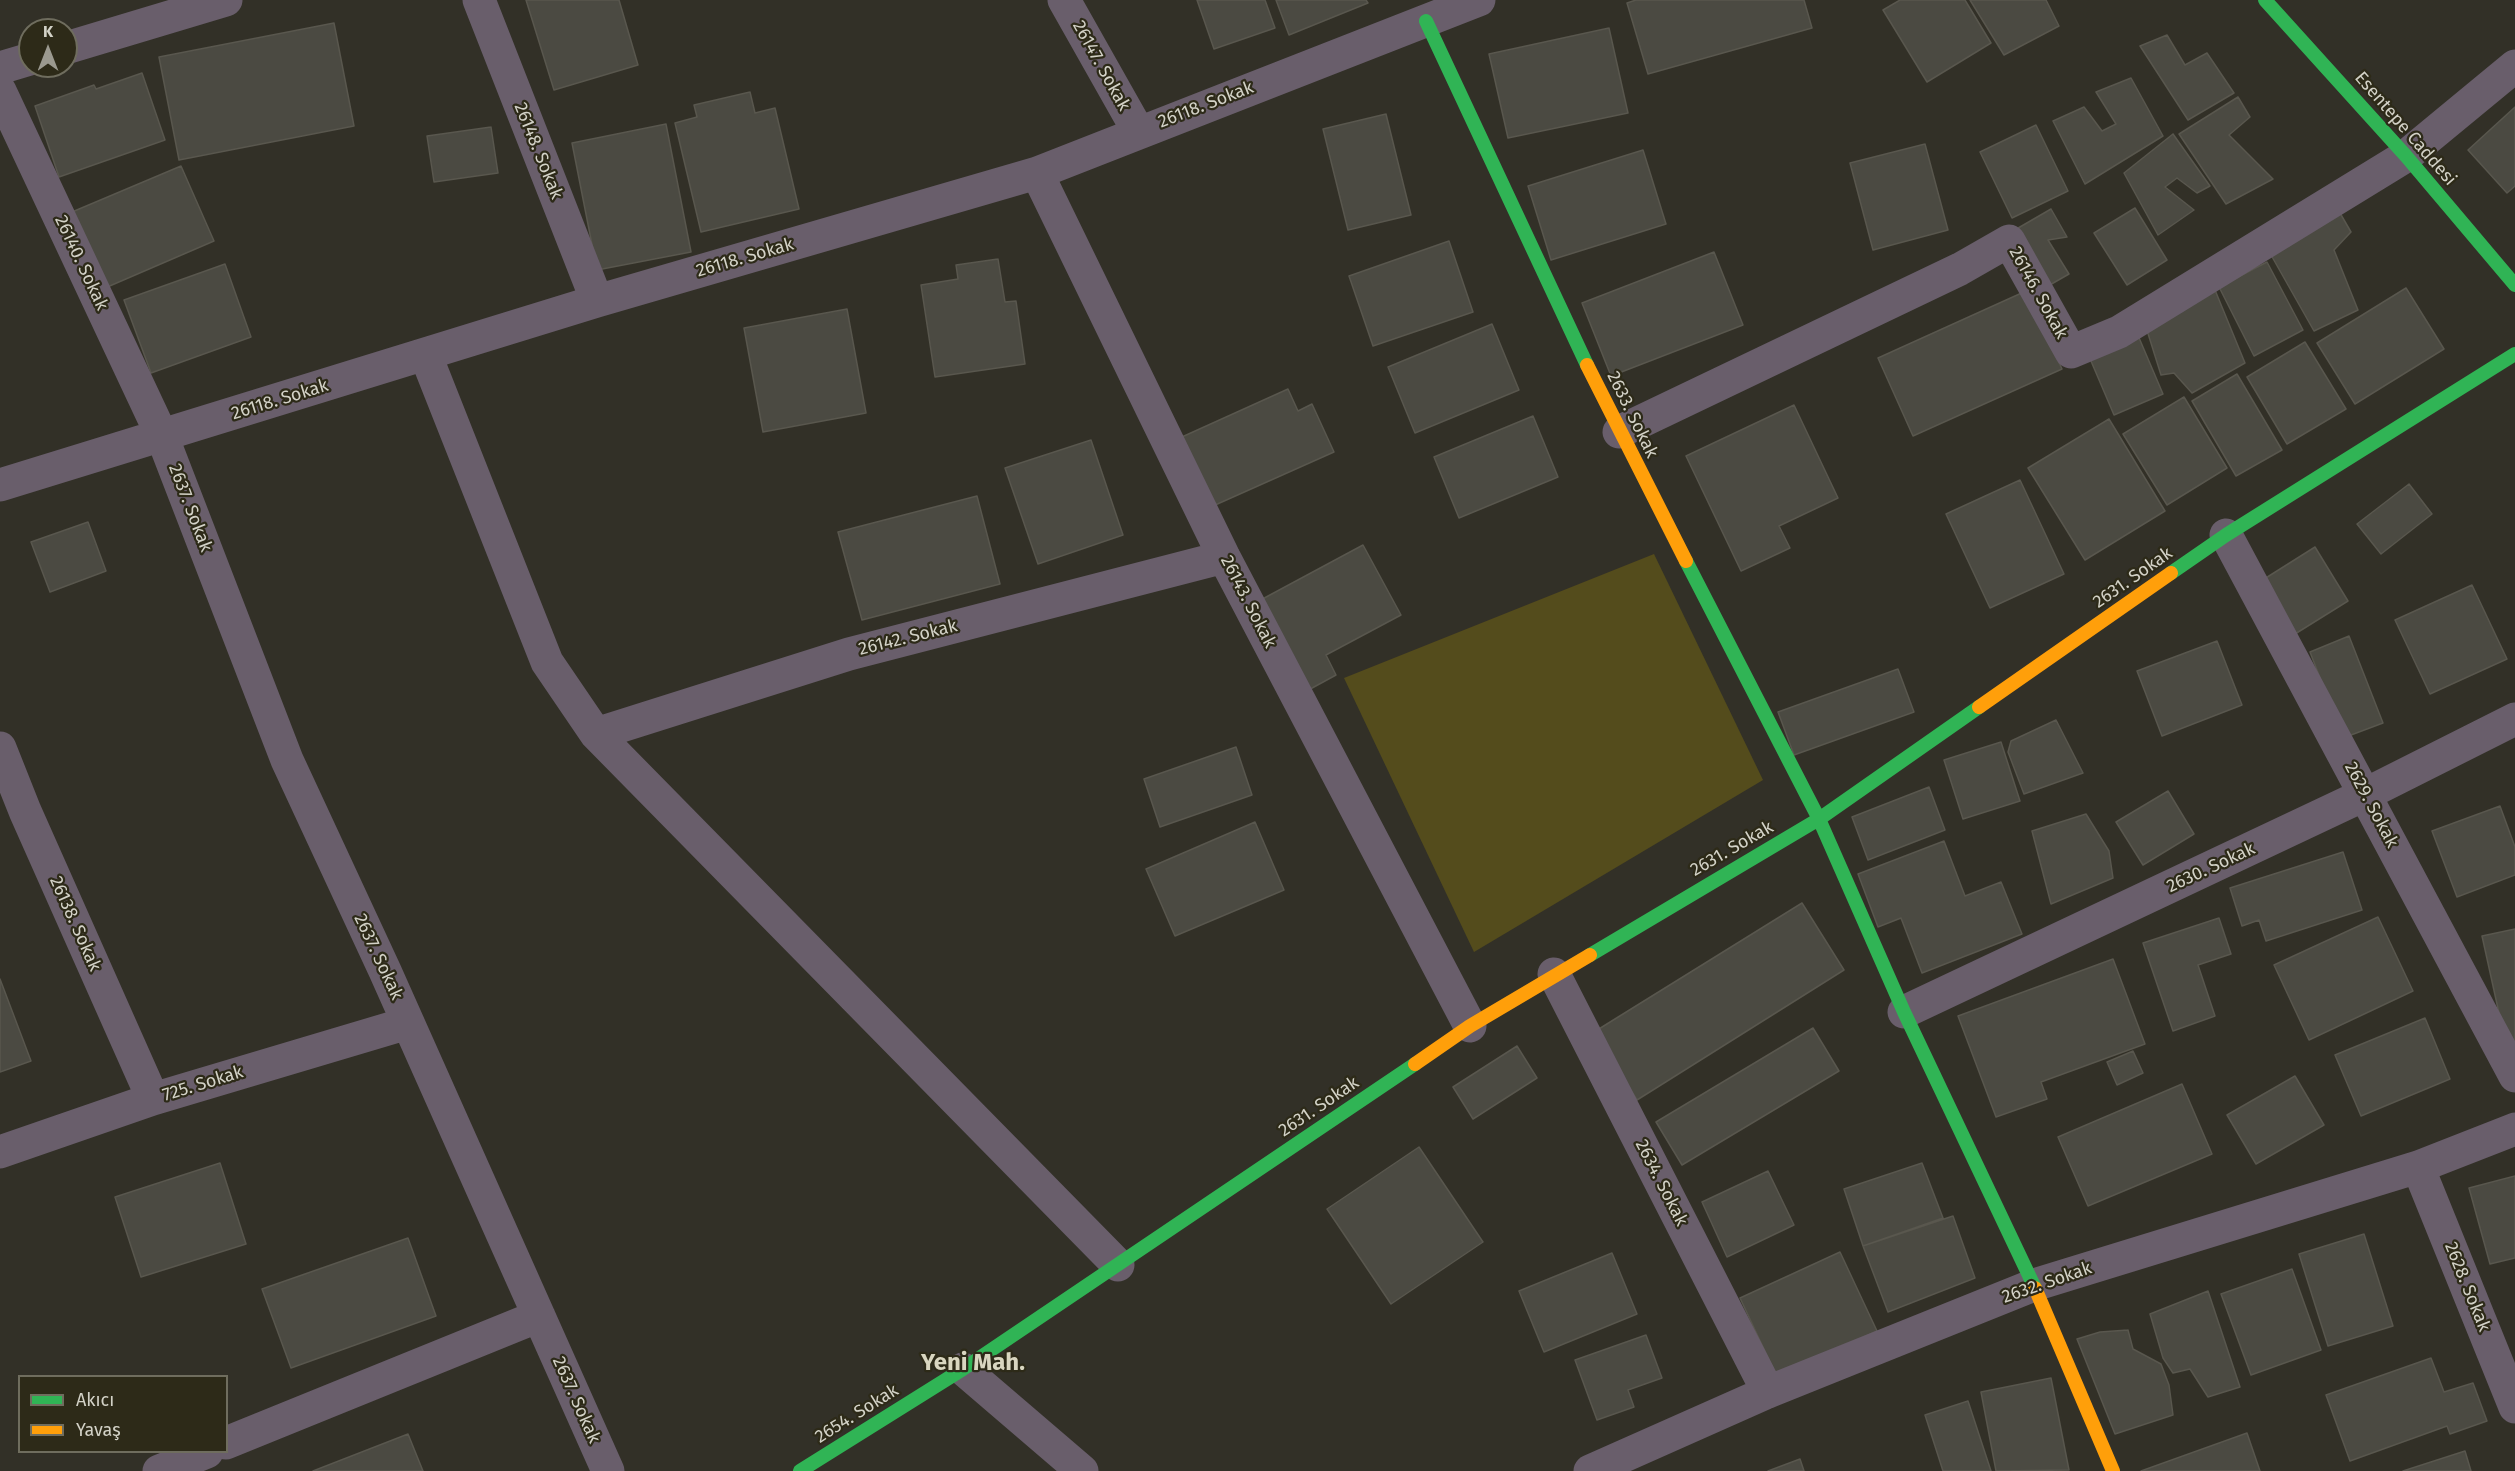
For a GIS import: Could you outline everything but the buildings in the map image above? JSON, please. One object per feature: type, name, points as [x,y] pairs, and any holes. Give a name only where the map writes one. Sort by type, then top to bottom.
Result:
[{"type":"street","points":[[78,44],[226,0]]},
{"type":"street","name":"26148. Sokak","points":[[479,0],[597,301]]},
{"type":"street","name":"26147. Sokak","points":[[1064,0],[1138,131]]},
{"type":"street","name":"26118. Sokak","points":[[0,485],[426,356],[597,301],[1037,172],[1479,0]]},
{"type":"street","name":"Esentepe Caddesi","points":[[2265,0],[2406,156],[2515,285]]},
{"type":"street","name":"2633. Sokak","points":[[1426,21],[1619,432],[1820,819],[1904,1012],[2034,1285],[2113,1471]]},
{"type":"street","points":[[0,68],[18,63]]},
{"type":"street","points":[[2406,156],[2515,66]]},
{"type":"street","name":"26140. Sokak","points":[[0,91],[162,436]]},
{"type":"street","name":"26146. Sokak","points":[[1619,432],[1960,269],[2009,241],[2071,352],[2118,332],[2406,156]]},
{"type":"street","name":"26143. Sokak","points":[[1037,172],[1224,557],[1470,1026]]},
{"type":"street","name":"2631. Sokak","points":[[963,1369],[1470,1026],[1554,974],[1820,819],[2226,535],[2515,354]]},
{"type":"street","points":[[426,356],[547,662],[596,734],[1118,1265]]},
{"type":"street","name":"2637. Sokak","points":[[162,436],[287,760],[408,1023],[608,1471]]},
{"type":"street","name":"2629. Sokak","points":[[2226,535],[2515,1076]]},
{"type":"street","name":"26142. Sokak","points":[[596,734],[849,654],[1224,557]]},
{"type":"street","name":"2630. Sokak","points":[[1904,1012],[2366,794],[2515,719]]},
{"type":"street","name":"26138. Sokak","points":[[0,748],[12,815],[153,1099]]},
{"type":"street","name":"2634. Sokak","points":[[1554,974],[1768,1392]]},
{"type":"street","name":"725. Sokak","points":[[0,1152],[153,1099],[408,1023]]},
{"type":"street","name":"2632. Sokak","points":[[1590,1471],[1768,1392],[2034,1285],[2418,1167],[2515,1129]]},
{"type":"street","name":"2628. Sokak","points":[[2418,1167],[2515,1407]]},
{"type":"street","points":[[228,1442],[539,1316]]},
{"type":"street","points":[[963,1369],[1082,1471]]},
{"type":"street","name":"2654. Sokak","points":[[800,1471],[963,1369]]},
{"type":"street","points":[[159,1471],[204,1453]]},
{"type":"shaded area","points":[[1654,554],[1763,780],[1474,952],[1344,678]]},
{"type":"traffic: fast","points":[[2265,0],[2406,156],[2515,285]]},
{"type":"traffic: fast","points":[[1426,21],[1587,365]]},
{"type":"traffic: fast","points":[[2171,573],[2226,535],[2515,354]]},
{"type":"traffic: fast","points":[[1686,561],[1819,819],[1904,1012],[2035,1288]]},
{"type":"traffic: fast","points":[[1590,955],[1819,819],[1979,707]]},
{"type":"traffic: fast","points":[[800,1471],[963,1369],[1415,1064]]},
{"type":"traffic: slow","points":[[1587,365],[1686,561]]},
{"type":"traffic: slow","points":[[1979,707],[2171,573]]},
{"type":"traffic: slow","points":[[1415,1064],[1470,1026],[1590,955]]},
{"type":"traffic: slow","points":[[2035,1288],[2113,1471]]},
{"type":"district","name":"Yeni Mah.","points":[[973,1363]]}]
